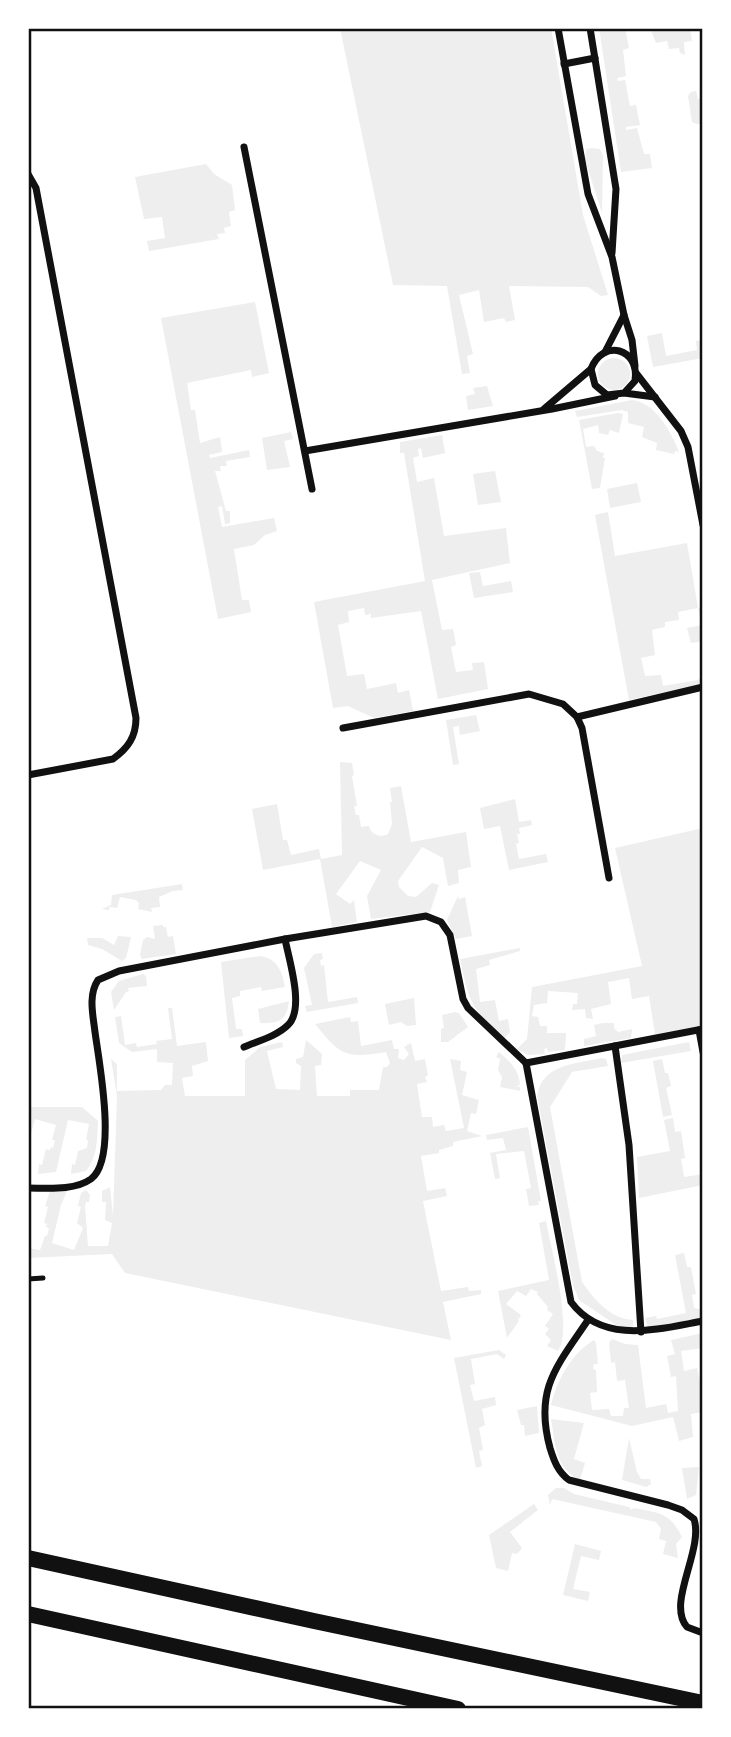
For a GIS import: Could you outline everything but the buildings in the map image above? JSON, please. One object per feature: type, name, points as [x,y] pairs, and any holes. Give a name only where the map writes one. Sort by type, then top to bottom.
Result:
[{"type":"main road","points":[[28,1558],[703,1703]]},
{"type":"main road","points":[[28,1614],[458,1709]]},
{"type":"main road","points":[[28,1623],[156,1643]]},
{"type":"street","points":[[305,451],[543,409],[552,410],[620,395],[631,388],[636,369],[632,340],[624,316],[612,257],[588,194],[558,28]]},
{"type":"street","points":[[590,28],[616,189],[612,257]]},
{"type":"street","points":[[564,64],[595,58]]},
{"type":"street","points":[[244,148],[312,489]]},
{"type":"street","points":[[28,174],[36,188],[136,718],[136,730],[132,739],[123,752],[113,759],[28,775]]},
{"type":"street","points":[[605,352],[624,316]]},
{"type":"street","points":[[543,409],[591,369],[598,356],[605,352],[619,351],[632,359],[655,397],[675,420],[688,447],[703,525]]},
{"type":"street","points":[[591,369],[594,385],[607,395],[655,397]]},
{"type":"street","points":[[577,717],[703,687]]},
{"type":"street","points":[[343,728],[529,694],[563,704],[577,717],[582,728],[609,878]]},
{"type":"street","points":[[28,1188],[59,1188],[92,1178],[99,1169],[103,1156],[103,1093],[92,996],[98,980],[119,971],[285,939],[426,916],[441,922],[450,935],[463,999],[468,1008],[526,1063],[568,1294],[577,1310],[588,1320],[617,1330],[641,1332],[703,1321]]},
{"type":"street","points":[[244,1047],[287,1027],[294,1016],[294,983],[285,939]]},
{"type":"street","points":[[526,1063],[701,1029],[703,1052]]},
{"type":"street","points":[[615,1046],[629,1145],[641,1332]]},
{"type":"street","points":[[588,1320],[550,1377],[546,1392],[544,1410],[547,1437],[557,1467],[562,1475],[576,1483],[668,1505],[694,1518],[695,1539],[680,1612],[687,1627],[703,1633]]},
{"type":"lane","points":[[28,1279],[43,1278]]},
{"type":"shaded area","points":[[340,28],[551,28],[583,215],[608,295],[601,296],[588,287],[509,286],[515,320],[506,322],[504,318],[484,322],[479,290],[459,295],[473,354],[467,356],[470,373],[462,374],[447,286],[393,285]]},
{"type":"shaded area","points":[[599,28],[625,28],[629,48],[623,50],[626,76],[617,78],[618,81],[625,80],[630,106],[636,105],[640,125],[626,127],[626,130],[637,128],[644,154],[650,154],[652,168],[621,172]]},
{"type":"shaded area","points":[[650,28],[690,28],[692,41],[684,42],[685,55],[680,53],[679,48],[669,49],[667,41],[656,43]]},
{"type":"shaded area","points":[[696,91],[698,99],[703,99],[703,123],[697,124],[692,122],[688,96]]},
{"type":"shaded area","points":[[586,149],[600,149],[603,156],[602,213],[585,160]]},
{"type":"shaded area","points":[[206,164],[214,174],[232,185],[235,210],[229,212],[231,226],[224,228],[225,233],[217,234],[219,239],[149,251],[147,241],[165,238],[162,217],[144,219],[135,177]]},
{"type":"shaded area","points":[[255,302],[269,373],[252,377],[251,370],[187,383],[191,410],[195,410],[200,443],[220,437],[222,452],[209,455],[210,458],[249,450],[250,457],[226,461],[227,466],[220,466],[221,471],[215,471],[226,511],[230,511],[230,523],[225,524],[222,506],[218,507],[222,527],[274,518],[277,531],[265,535],[254,545],[234,549],[242,600],[249,600],[251,612],[218,619],[161,318]]},
{"type":"shaded area","points":[[662,333],[666,356],[697,350],[696,341],[703,340],[703,358],[653,367],[647,336]]},
{"type":"shaded area","points":[[614,358],[625,363],[630,374],[625,385],[614,390],[603,385],[598,374],[603,363]]},
{"type":"shaded area","points":[[487,386],[493,406],[468,410],[466,396],[475,394],[473,388]]},
{"type":"shaded area","points":[[632,400],[655,412],[672,436],[679,452],[675,451],[674,454],[656,450],[657,443],[642,437],[644,427],[628,423],[628,412],[622,410],[577,417],[575,411]]},
{"type":"shaded area","points":[[623,414],[619,433],[610,430],[608,435],[599,433],[598,425],[583,429],[586,447],[594,446],[597,451],[604,453],[605,458],[600,488],[592,489],[579,420]]},
{"type":"shaded area","points":[[291,432],[293,439],[284,441],[290,467],[267,470],[262,438]]},
{"type":"shaded area","points":[[442,435],[445,453],[423,458],[421,448],[418,449],[419,456],[413,458],[417,482],[434,478],[444,536],[506,528],[510,563],[432,580],[442,630],[453,629],[456,645],[451,647],[456,672],[473,670],[472,663],[484,662],[488,689],[438,699],[421,611],[371,618],[371,614],[365,615],[364,608],[348,611],[349,622],[338,625],[347,676],[364,674],[367,689],[396,683],[398,693],[409,690],[413,711],[374,718],[348,706],[333,708],[314,602],[425,581],[400,442]]},
{"type":"shaded area","points":[[495,471],[501,502],[478,505],[473,474]]},
{"type":"shaded area","points":[[637,483],[641,502],[610,508],[607,489]]},
{"type":"shaded area","points":[[608,512],[615,556],[687,543],[698,608],[678,612],[679,620],[665,622],[665,627],[652,630],[655,655],[641,658],[645,676],[661,675],[663,686],[698,680],[703,675],[703,684],[629,700],[595,515]]},
{"type":"shaded area","points":[[480,572],[483,586],[511,581],[513,592],[474,598],[469,573]]},
{"type":"shaded area","points":[[703,607],[703,641],[691,643],[687,628],[702,625],[698,608]]},
{"type":"shaded area","points":[[476,715],[480,731],[460,735],[459,726],[453,727],[459,764],[453,765],[446,720]]},
{"type":"shaded area","points":[[340,762],[352,763],[357,806],[354,806],[361,827],[369,826],[374,834],[379,836],[388,834],[392,824],[390,788],[401,786],[411,842],[466,832],[471,867],[458,870],[459,883],[448,886],[443,858],[422,847],[398,881],[399,887],[408,896],[416,897],[432,883],[439,885],[430,912],[371,919],[367,896],[381,870],[360,861],[336,894],[350,904],[354,900],[357,922],[332,927],[320,859],[263,870],[252,809],[277,804],[283,840],[287,840],[291,855],[319,849],[321,859],[342,855]]},
{"type":"shaded area","points":[[515,799],[519,822],[531,820],[532,825],[519,828],[519,843],[516,844],[519,859],[546,854],[548,862],[509,870],[500,826],[484,829],[480,808]]},
{"type":"shaded area","points":[[703,828],[703,1026],[655,1034],[649,996],[632,999],[629,978],[608,982],[611,1004],[591,1009],[593,1019],[586,1018],[585,1009],[572,1010],[573,1004],[577,1004],[578,993],[548,991],[547,1003],[534,1005],[532,1016],[538,1017],[540,1026],[547,1026],[547,1033],[566,1033],[565,1050],[548,1052],[547,1048],[544,1049],[545,1054],[528,1055],[517,1049],[527,1039],[532,987],[642,966],[615,848]]},
{"type":"shaded area","points":[[182,884],[183,890],[159,897],[160,907],[151,908],[152,912],[138,909],[139,903],[136,900],[120,897],[117,908],[102,909],[111,905],[112,895]]},
{"type":"shaded area","points":[[458,896],[459,899],[465,897],[472,936],[456,939],[447,920]]},
{"type":"shaded area","points":[[163,925],[168,937],[173,936],[176,954],[142,959],[140,955],[143,940],[147,937],[155,939],[153,926]]},
{"type":"shaded area","points":[[118,936],[131,937],[126,958],[122,961],[102,949],[88,945],[87,938],[102,938],[114,945]]},
{"type":"shaded area","points":[[520,948],[520,951],[489,960],[490,965],[476,969],[480,1002],[495,1000],[499,1021],[508,1019],[510,1032],[505,1038],[473,1004],[460,959]]},
{"type":"shaded area","points":[[322,953],[323,959],[320,960],[321,966],[324,965],[328,1002],[357,997],[358,1003],[307,1012],[305,1006],[312,1005],[304,968],[314,954]]},
{"type":"shaded area","points":[[260,956],[275,963],[285,987],[262,991],[261,987],[240,991],[240,996],[232,998],[236,1029],[242,1029],[243,1036],[229,1038],[221,962]]},
{"type":"shaded area","points":[[143,974],[146,976],[147,986],[128,988],[129,991],[114,1010],[111,992],[119,981]]},
{"type":"shaded area","points":[[414,998],[416,1025],[407,1026],[401,1022],[389,1025],[385,1004]]},
{"type":"shaded area","points":[[289,1001],[281,1020],[260,1023],[258,1009]]},
{"type":"shaded area","points":[[168,1008],[172,1008],[177,1046],[206,1042],[208,1061],[192,1066],[193,1076],[182,1078],[185,1096],[245,1096],[245,1060],[260,1047],[282,1042],[283,1047],[267,1051],[276,1089],[300,1090],[301,1066],[296,1063],[296,1059],[303,1057],[306,1040],[322,1054],[321,1065],[315,1066],[317,1096],[350,1096],[350,1090],[379,1090],[383,1067],[390,1063],[386,1052],[361,1055],[344,1052],[315,1024],[350,1017],[351,1022],[358,1021],[361,1046],[392,1040],[394,1049],[399,1049],[398,1058],[404,1060],[409,1054],[404,1047],[411,1043],[415,1061],[425,1059],[427,1082],[417,1084],[422,1117],[432,1117],[433,1127],[444,1125],[446,1131],[464,1128],[450,1059],[461,1061],[460,1070],[467,1072],[462,1095],[479,1100],[476,1114],[471,1113],[467,1131],[482,1136],[453,1142],[453,1146],[439,1150],[439,1153],[421,1156],[427,1191],[445,1188],[447,1196],[423,1201],[441,1291],[468,1287],[469,1291],[481,1290],[481,1294],[443,1302],[451,1340],[125,1273],[112,1254],[28,1258],[28,1248],[40,1250],[47,1236],[49,1228],[44,1223],[48,1207],[45,1206],[50,1191],[67,1191],[52,1243],[74,1250],[83,1228],[77,1223],[81,1207],[78,1206],[81,1193],[86,1190],[90,1195],[85,1206],[88,1246],[108,1246],[112,1223],[105,1220],[106,1202],[102,1202],[102,1191],[110,1187],[113,1216],[117,1096],[111,1059],[117,1064],[117,1091],[161,1090],[165,1085],[172,1085],[173,1063],[157,1062],[157,1049],[132,1052],[119,1043],[115,1017],[121,1016],[125,1045],[136,1043],[137,1047],[157,1044],[156,1041],[172,1039]]},
{"type":"shaded area","points":[[459,1013],[468,1027],[448,1042],[441,1042],[441,1029],[444,1028],[442,1015]]},
{"type":"shaded area","points":[[614,1023],[618,1032],[632,1029],[631,1038],[584,1046],[584,1039],[596,1036],[594,1025]]},
{"type":"shaded area","points":[[689,1042],[691,1051],[621,1063],[622,1055]]},
{"type":"shaded area","points":[[499,1052],[516,1070],[520,1085],[516,1086],[520,1087],[520,1091],[500,1087],[500,1059],[496,1057]]},
{"type":"shaded area","points":[[606,1059],[608,1066],[572,1072],[550,1107],[582,1282],[610,1312],[633,1320],[630,1330],[619,1327],[579,1300],[573,1285],[537,1096],[545,1077],[553,1071],[571,1064]]},
{"type":"shaded area","points":[[662,1059],[671,1086],[666,1088],[672,1115],[663,1117],[653,1061]]},
{"type":"shaded area","points":[[28,1107],[82,1107],[98,1121],[95,1153],[86,1171],[71,1174],[78,1151],[87,1148],[89,1124],[68,1120],[56,1172],[38,1174],[46,1149],[53,1148],[56,1125],[35,1119],[28,1145]]},
{"type":"shaded area","points":[[673,1118],[675,1132],[681,1131],[685,1158],[681,1159],[684,1177],[703,1174],[703,1185],[639,1198],[637,1157],[670,1151],[664,1120]]},
{"type":"shaded area","points":[[528,1127],[541,1201],[538,1201],[539,1205],[529,1206],[526,1189],[531,1188],[524,1151],[496,1154],[500,1178],[495,1179],[490,1153],[506,1150],[503,1138],[487,1140],[486,1135]]},
{"type":"shaded area","points":[[546,1221],[562,1308],[562,1340],[558,1351],[547,1346],[551,1340],[545,1334],[549,1329],[545,1326],[553,1314],[547,1310],[548,1307],[538,1292],[531,1289],[526,1296],[517,1291],[506,1304],[521,1315],[507,1338],[498,1291],[549,1280],[539,1223]]},
{"type":"shaded area","points":[[684,1253],[687,1267],[691,1267],[696,1294],[692,1295],[694,1308],[703,1310],[703,1318],[648,1328],[645,1318],[656,1316],[657,1319],[686,1313],[675,1255]]},
{"type":"shaded area","points":[[703,1333],[703,1348],[681,1351],[684,1371],[697,1368],[703,1394],[703,1412],[691,1414],[693,1437],[679,1441],[673,1417],[632,1426],[551,1405],[566,1368],[578,1353],[594,1340],[598,1364],[594,1364],[593,1369],[596,1370],[597,1392],[590,1393],[592,1410],[609,1409],[611,1416],[623,1416],[624,1408],[629,1408],[625,1380],[617,1381],[615,1362],[611,1363],[609,1343],[612,1339],[638,1345],[646,1408],[666,1404],[668,1413],[678,1411],[676,1376],[671,1377],[667,1356],[675,1354],[671,1340]]},
{"type":"shaded area","points":[[499,1350],[506,1355],[504,1359],[497,1354],[471,1359],[475,1384],[470,1385],[474,1401],[495,1397],[496,1405],[482,1409],[485,1425],[479,1428],[483,1450],[479,1451],[482,1466],[476,1468],[454,1358]]},
{"type":"shaded area","points":[[537,1406],[539,1433],[525,1436],[524,1425],[521,1425],[517,1410]]},
{"type":"shaded area","points":[[551,1419],[584,1423],[574,1459],[585,1463],[580,1480],[571,1475],[561,1462]]},
{"type":"shaded area","points":[[629,1438],[637,1472],[641,1479],[650,1479],[651,1484],[646,1487],[622,1480]]},
{"type":"shaded area","points":[[699,1467],[696,1495],[687,1499],[682,1468]]},
{"type":"shaded area","points":[[556,1488],[629,1507],[631,1510],[634,1508],[650,1511],[668,1518],[682,1537],[676,1544],[678,1558],[663,1554],[666,1541],[659,1539],[661,1529],[656,1522],[552,1499],[550,1505],[548,1495]]},
{"type":"shaded area","points":[[534,1504],[538,1510],[510,1532],[522,1548],[517,1554],[512,1553],[508,1571],[496,1568],[489,1535]]},
{"type":"shaded area","points":[[575,1544],[601,1551],[599,1560],[581,1556],[573,1589],[590,1592],[588,1601],[563,1595]]}]
